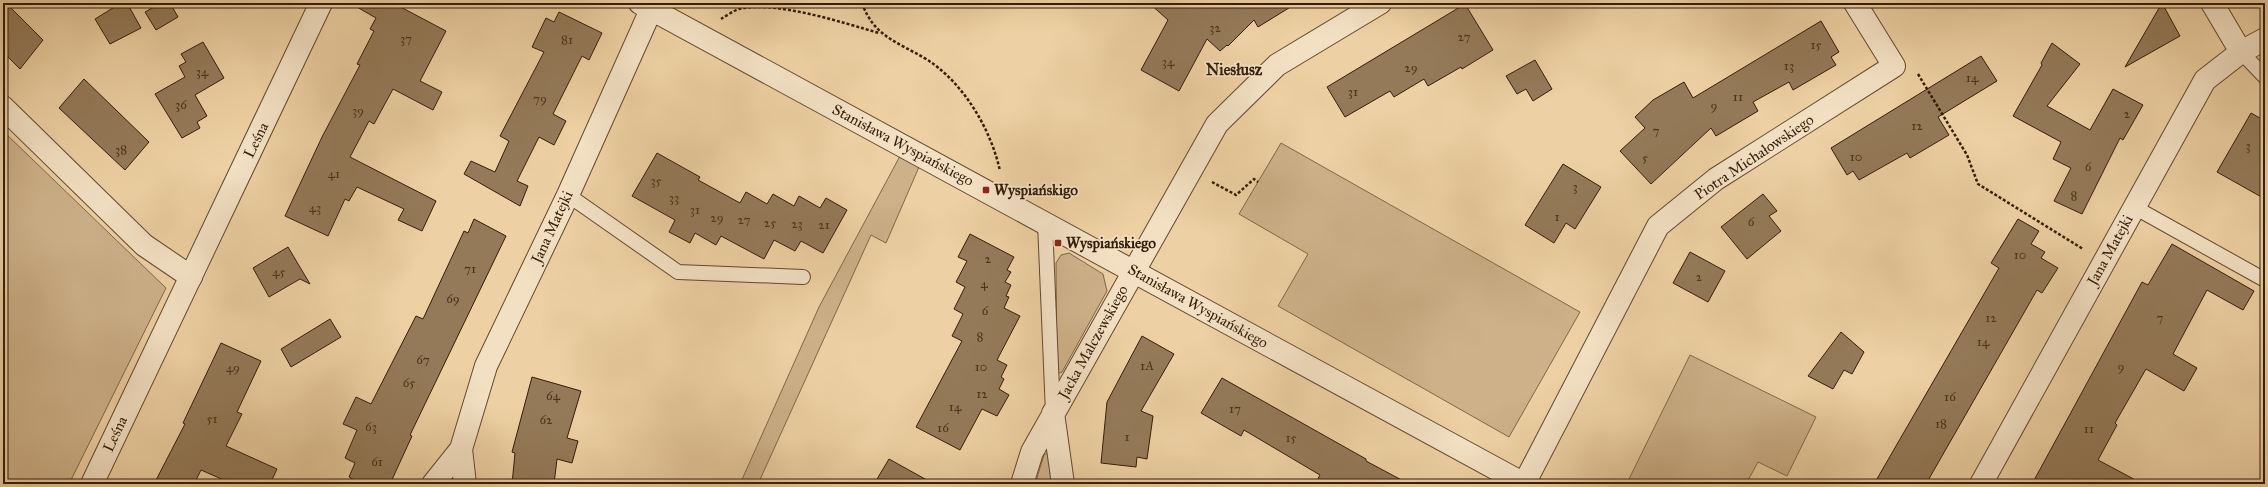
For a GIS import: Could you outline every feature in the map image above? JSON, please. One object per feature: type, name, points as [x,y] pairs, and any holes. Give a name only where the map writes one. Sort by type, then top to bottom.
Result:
[{"type":"street","name":"Leśna","points":[[92,484],[321,3]]},
{"type":"street","name":"Jacka Malczewskiego","points":[[1022,484],[1032,452],[1053,413],[1217,124],[1277,65],[1380,3]]},
{"type":"street","points":[[1855,3],[1894,66]]},
{"type":"street","points":[[2212,3],[2241,52]]},
{"type":"street","name":"Jana Matejki","points":[[434,484],[461,449],[486,366],[568,195],[648,5]]},
{"type":"street","name":"Stanisława Wyspiańskiego","points":[[648,5],[1524,484]]},
{"type":"street","name":"Jana Matejki","points":[[1981,484],[2204,80],[2241,52],[2265,39]]},
{"type":"street","name":"Piotra Michałowskiego","points":[[1524,484],[1658,226],[1716,179],[1894,66]]},
{"type":"street","points":[[3,107],[144,245],[191,277]]},
{"type":"street","name":"Jacka Malczewskiego","points":[[1053,413],[1063,484]]},
{"type":"street","name":"Jana Matejki","points":[[461,449],[465,484]]},
{"type":"lane","points":[[2241,52],[2265,77]]},
{"type":"lane","points":[[568,195],[678,272],[803,277]]},
{"type":"lane","points":[[2134,207],[2265,280]]},
{"type":"lane","points":[[1045,223],[1053,413]]},
{"type":"path","points":[[794,8],[796,3]]},
{"type":"path","points":[[862,3],[880,33]]},
{"type":"path","points":[[719,20],[740,8],[769,6],[794,8],[880,33],[927,59],[950,79],[969,101],[995,154],[1001,175]]},
{"type":"path","points":[[1894,66],[1913,66],[1967,155],[1978,184],[2088,253]]},
{"type":"path","points":[[1190,170],[1236,195],[1254,179],[1258,182]]},
{"type":"shaded area","points":[[3,131],[166,288],[69,484],[3,484]]},
{"type":"shaded area","points":[[1281,143],[1580,312],[1509,437],[1278,306],[1308,254],[1239,214]]},
{"type":"shaded area","points":[[900,156],[919,167],[886,243],[871,235],[758,484],[740,484],[819,307]]},
{"type":"shaded area","points":[[1069,253],[1103,274],[1107,291],[1062,372],[1057,374],[1056,263],[1061,255]]},
{"type":"shaded area","points":[[1690,355],[1816,417],[1787,476],[1758,462],[1746,484],[1639,484],[1629,479]]},
{"type":"shaded area","points":[[1049,452],[1052,484],[1035,484],[1044,455]]},
{"type":"building","points":[[3,3],[6,3],[43,40],[20,69],[3,52]]},
{"type":"building","points":[[121,3],[127,3],[141,28],[110,44],[95,19]]},
{"type":"building","points":[[161,3],[170,3],[178,17],[156,30],[145,12]]},
{"type":"building","points":[[350,3],[393,3],[446,31],[420,81],[442,92],[433,110],[393,89],[374,124],[369,121],[350,157],[436,201],[422,231],[398,220],[404,209],[357,187],[349,201],[345,199],[328,236],[285,216],[322,137],[360,65],[357,64],[374,31],[370,29],[376,18]]},
{"type":"building","points":[[1149,3],[1297,3],[1258,27],[1254,20],[1228,46],[1227,45],[1220,51],[1207,39],[1179,91],[1141,70],[1168,20]]},
{"type":"building","points":[[2162,3],[2180,36],[2125,67]]},
{"type":"building","points":[[1465,4],[1493,50],[1462,69],[1461,67],[1428,86],[1424,79],[1394,97],[1390,91],[1345,117],[1327,87]]},
{"type":"building","points":[[559,12],[602,33],[589,60],[582,56],[553,114],[566,121],[554,145],[539,137],[517,181],[528,186],[520,206],[464,174],[471,161],[495,172],[509,141],[500,136],[544,52],[532,47],[546,18],[554,22]]},
{"type":"building","points":[[1821,21],[1839,52],[1831,57],[1836,65],[1793,90],[1789,82],[1753,102],[1758,111],[1716,136],[1711,128],[1651,184],[1620,151],[1645,128],[1635,117],[1653,100],[1684,82],[1693,98]]},
{"type":"building","points":[[203,42],[224,78],[195,95],[207,116],[197,122],[200,128],[182,138],[155,94],[185,77],[179,66],[186,62],[181,54]]},
{"type":"building","points":[[2052,43],[2080,64],[2047,106],[2090,130],[2113,89],[2143,105],[2123,140],[2120,138],[2082,214],[2054,201],[2071,168],[2053,159],[2061,142],[2013,116],[2042,65],[2041,63]]},
{"type":"building","points":[[1981,56],[1997,81],[1938,117],[1949,135],[1910,158],[1907,153],[1859,180],[1853,171],[1847,175],[1831,148]]},
{"type":"building","points":[[1535,60],[1552,89],[1533,101],[1526,89],[1517,94],[1506,76]]},
{"type":"building","points":[[84,79],[149,142],[125,170],[59,108]]},
{"type":"building","points":[[2251,113],[2265,121],[2265,199],[2217,172]]},
{"type":"building","points":[[657,153],[700,177],[698,180],[740,203],[746,192],[767,204],[773,194],[794,206],[799,196],[820,208],[826,198],[847,210],[823,253],[801,241],[795,251],[774,240],[764,259],[721,236],[716,245],[695,233],[690,243],[669,232],[675,220],[632,196]]},
{"type":"building","points":[[1563,164],[1601,187],[1575,229],[1566,223],[1554,243],[1525,225]]},
{"type":"building","points":[[1763,194],[1777,211],[1769,216],[1781,231],[1747,259],[1721,227]]},
{"type":"building","points":[[474,219],[506,236],[410,435],[412,436],[390,484],[362,484],[349,477],[355,463],[345,458],[357,430],[343,424],[356,397],[371,404],[416,316],[423,319],[464,231],[468,233]]},
{"type":"building","points":[[2018,219],[2039,231],[2031,244],[2045,252],[2041,258],[2058,268],[2042,293],[2037,290],[1926,484],[1874,484],[1999,268],[1991,263]]},
{"type":"building","points":[[970,234],[1014,257],[1007,270],[1011,272],[1005,282],[1011,285],[1006,296],[1009,297],[1004,308],[1020,316],[997,360],[1007,365],[1001,377],[1004,379],[999,389],[1009,395],[997,416],[982,409],[960,450],[916,427],[962,341],[952,336],[963,314],[954,309],[965,287],[956,282],[967,261],[958,257]]},
{"type":"building","points":[[2172,244],[2254,291],[2243,310],[2207,290],[2173,354],[2197,368],[2184,391],[2146,369],[2115,423],[2117,425],[2098,460],[2143,484],[2032,484],[2142,282],[2148,285]]},
{"type":"building","points":[[288,247],[310,284],[300,279],[269,297],[253,268]]},
{"type":"building","points":[[1690,252],[1725,271],[1708,302],[1673,283]]},
{"type":"building","points":[[330,319],[341,337],[291,367],[281,349]]},
{"type":"building","points":[[1841,332],[1864,352],[1852,374],[1844,370],[1833,389],[1808,376]]},
{"type":"building","points":[[1142,336],[1174,354],[1141,411],[1153,416],[1147,459],[1137,457],[1136,467],[1101,463],[1107,402]]},
{"type":"building","points":[[221,343],[261,361],[237,412],[242,414],[226,446],[277,469],[270,484],[233,484],[201,470],[194,484],[154,484],[185,424],[183,423]]},
{"type":"building","points":[[532,377],[581,391],[567,438],[578,441],[572,463],[557,459],[554,484],[512,484],[515,453],[512,452]]},
{"type":"building","points":[[1222,378],[1409,484],[1315,484],[1320,475],[1244,430],[1241,436],[1201,413]]},
{"type":"building","points":[[889,459],[934,484],[874,484]]},
{"type":"place","name":"Wyspiańskigo","points":[[986,190]]},
{"type":"place","name":"Wyspiańskiego","points":[[1058,243]]},
{"type":"district","name":"Niesłusz","points":[[1234,69]]}]
